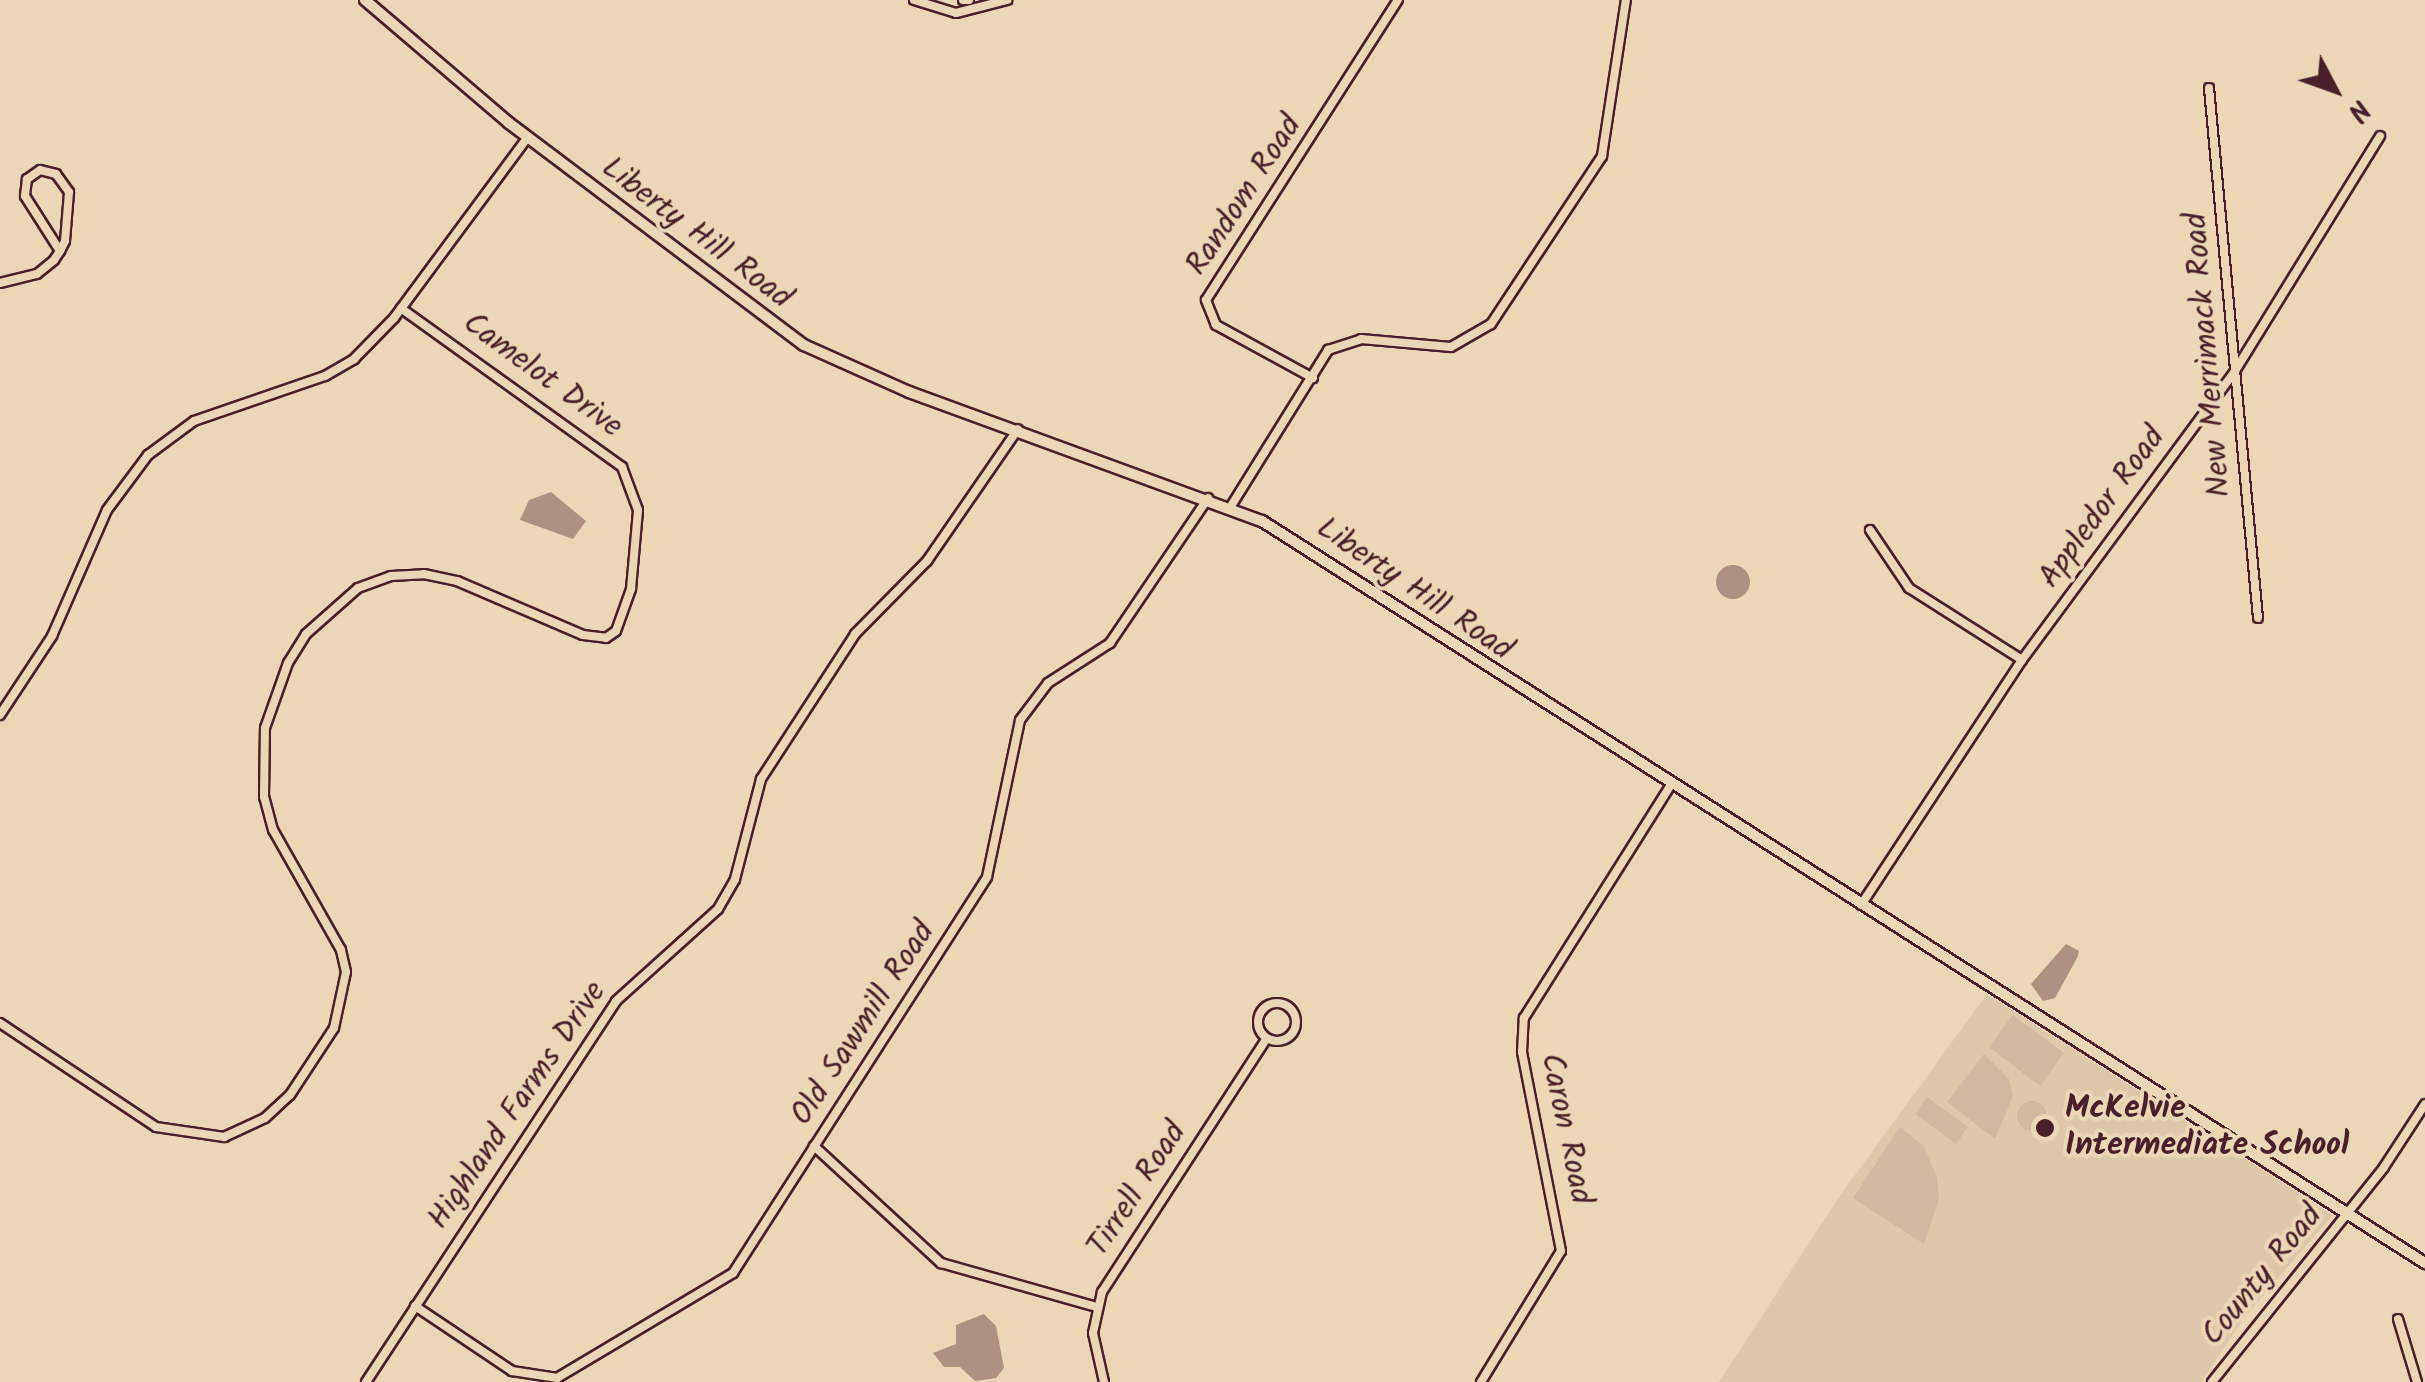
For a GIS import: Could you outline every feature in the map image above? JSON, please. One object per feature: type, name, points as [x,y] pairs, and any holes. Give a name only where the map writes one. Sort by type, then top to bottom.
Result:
[{"type":"street","name":"Liberty Hill Road","points":[[366,0],[527,138],[819,353],[1231,506],[1302,544],[1670,786],[2100,1051],[2425,1263]]},
{"type":"street","points":[[914,0],[940,10],[976,11],[1007,0]]},
{"type":"street","points":[[966,0],[976,11]]},
{"type":"street","name":"Random Road","points":[[1313,378],[1216,325],[1206,312],[1206,300],[1398,0]]},
{"type":"street","points":[[1231,506],[1313,378],[1320,358],[1338,344],[1360,339],[1451,347],[1491,324],[1602,156],[1626,0]]},
{"type":"street","name":"New Merrimack Road","points":[[2209,88],[2258,618]]},
{"type":"street","name":"Appledor Road","points":[[1861,905],[2022,660],[2235,371],[2380,136]]},
{"type":"street","points":[[0,715],[52,636],[107,510],[148,455],[194,421],[325,376],[354,359],[401,308],[527,138]]},
{"type":"street","points":[[0,283],[37,274],[60,251],[70,198],[56,174],[40,170],[27,179],[25,196],[60,251]]},
{"type":"street","name":"Camelot Drive","points":[[0,1024],[156,1127],[224,1137],[266,1118],[290,1095],[334,1028],[346,972],[341,950],[273,830],[264,796],[265,728],[288,664],[306,634],[358,588],[390,576],[424,574],[458,581],[583,635],[606,638],[616,631],[631,589],[638,510],[622,467],[401,308]]},
{"type":"street","name":"Highland Farms Drive","points":[[366,1382],[616,1000],[718,909],[734,879],[761,779],[855,634],[928,561],[1018,429]]},
{"type":"street","name":"Old Sawmill Road","points":[[415,1306],[512,1371],[534,1378],[568,1374],[732,1272],[988,877],[1003,820],[1008,752],[1026,710],[1048,684],[1110,643],[1208,498]]},
{"type":"street","points":[[1870,530],[1908,588],[2022,660]]},
{"type":"street","name":"Caron Road","points":[[1481,1382],[1561,1252],[1522,1052],[1524,1018],[1670,786]]},
{"type":"street","name":"Tirrell Road","points":[[1273,1003],[1290,1008],[1296,1019],[1290,1036],[1266,1038],[1258,1028],[1262,1010],[1273,1003]]},
{"type":"street","name":"Tirrell Road","points":[[1104,1382],[1094,1344],[1096,1307],[1266,1038]]},
{"type":"street","name":"County Road","points":[[2212,1382],[2346,1213],[2425,1104]]},
{"type":"street","points":[[814,1146],[941,1263],[1096,1307]]},
{"type":"street","points":[[2398,1319],[2417,1382]]},
{"type":"shaded area","points":[[551,492],[586,521],[573,539],[520,520],[529,500]]},
{"type":"shaded area","points":[[1733,565],[1745,570],[1750,582],[1745,594],[1733,599],[1721,594],[1716,582],[1721,570]]},
{"type":"shaded area","points":[[2066,944],[2079,951],[2077,958],[2055,998],[2043,1001],[2031,984]]},
{"type":"shaded area","name":"McKelvie Intermediate School","points":[[1987,994],[2333,1215],[2247,1314],[2201,1382],[1719,1382],[1839,1197]]},
{"type":"shaded area","points":[[2013,1015],[2064,1053],[2040,1086],[1989,1047]]},
{"type":"shaded area","points":[[1984,1054],[2009,1079],[2013,1096],[1995,1139],[1947,1102]]},
{"type":"shaded area","points":[[1927,1097],[1968,1127],[1956,1144],[1915,1114]]},
{"type":"shaded area","points":[[2032,1101],[2042,1106],[2047,1116],[2042,1126],[2032,1131],[2022,1126],[2017,1116],[2022,1106]]},
{"type":"shaded area","points":[[1900,1127],[1924,1146],[1937,1178],[1939,1199],[1924,1244],[1853,1198]]},
{"type":"shaded area","points":[[984,1314],[996,1326],[1004,1368],[996,1378],[975,1381],[960,1367],[944,1367],[933,1353],[956,1344],[956,1325]]},
{"type":"place","name":"McKelvie Intermediate School","points":[[2045,1128]]}]
